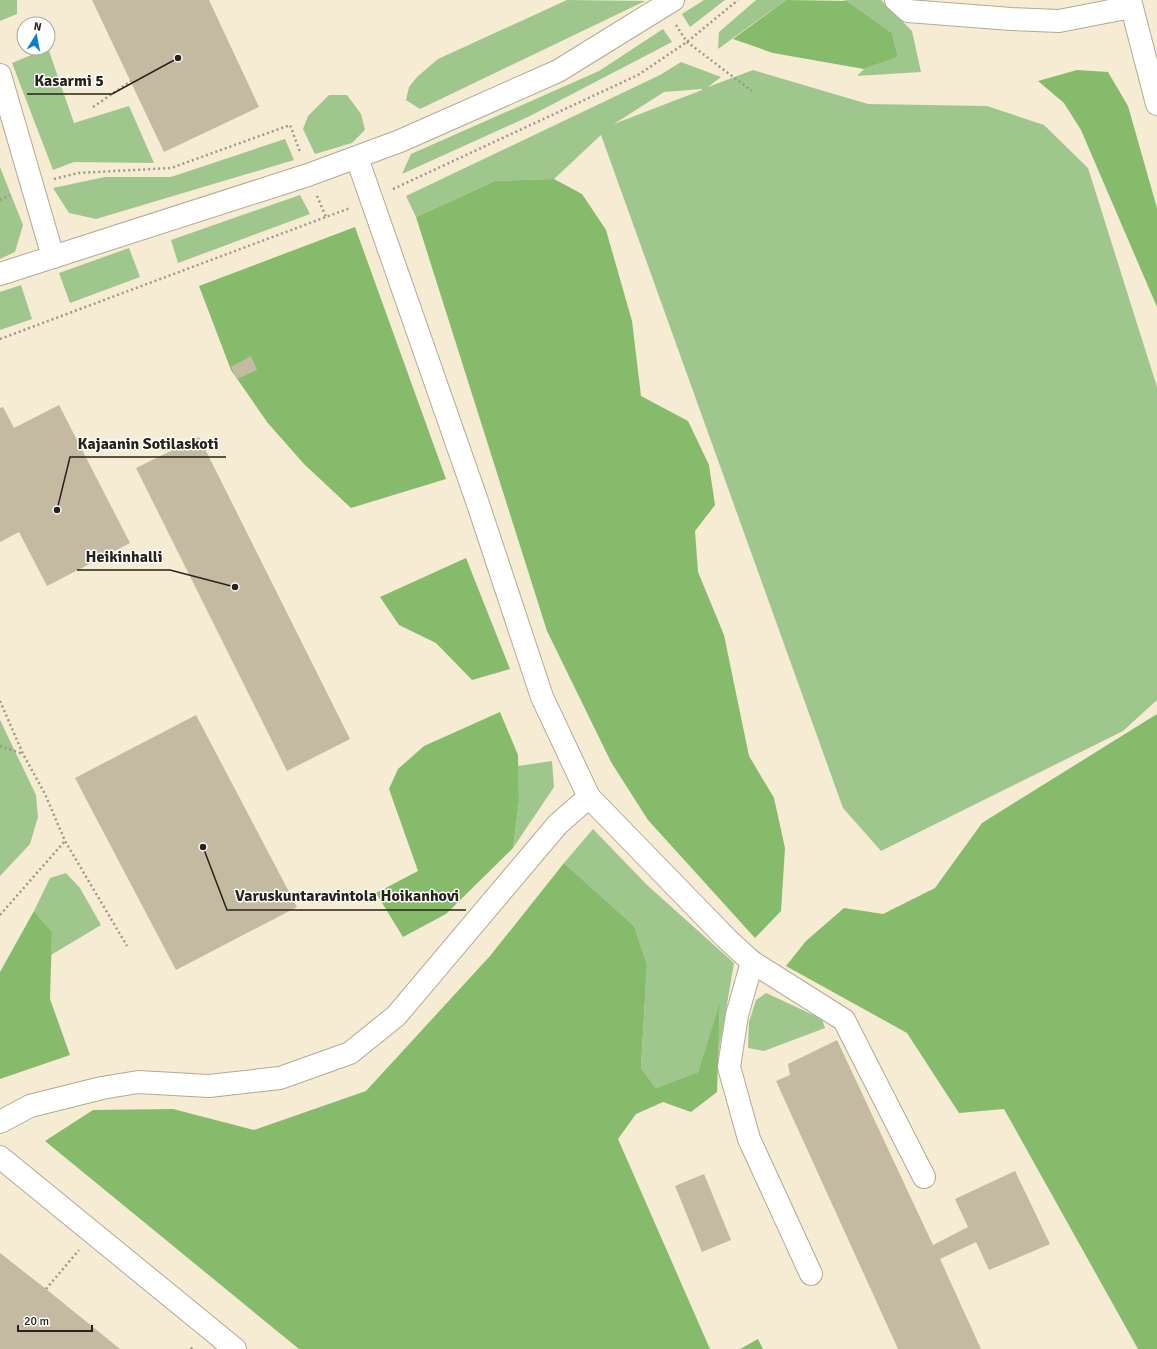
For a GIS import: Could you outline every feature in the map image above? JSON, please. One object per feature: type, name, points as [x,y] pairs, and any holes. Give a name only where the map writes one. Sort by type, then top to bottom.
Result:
[{"type":"street","points":[[896,0],[908,11],[1059,21],[1130,4],[1157,104]]},
{"type":"street","points":[[0,274],[308,175],[400,141],[558,71],[668,3]]},
{"type":"street","points":[[0,75],[53,257]]},
{"type":"street","points":[[356,158],[477,501],[542,696],[589,797],[727,939],[752,962],[844,1020],[924,1177]]},
{"type":"street","points":[[0,1122],[30,1106],[102,1088],[138,1082],[209,1086],[280,1078],[350,1053],[396,1016],[558,824],[589,797]]},
{"type":"street","points":[[752,962],[737,1015],[729,1067],[749,1139],[811,1274]]},
{"type":"street","points":[[0,1157],[235,1349]]},
{"type":"path","points":[[668,3],[688,42],[752,91]]},
{"type":"path","points":[[93,107],[131,81]]},
{"type":"path","points":[[0,200],[32,184],[78,173],[171,168],[290,125],[308,175],[326,217]]},
{"type":"path","points":[[0,701],[24,754],[45,794],[65,841],[127,946]]},
{"type":"path","points":[[0,746],[24,754]]},
{"type":"path","points":[[0,915],[65,841]]},
{"type":"path","points":[[46,1289],[93,1233]]},
{"type":"green space","points":[[0,0],[17,0],[17,14],[0,21]]},
{"type":"green space","points":[[567,0],[645,1],[420,109],[406,100],[409,87],[417,77],[438,59]]},
{"type":"green space","points":[[704,0],[725,0],[690,27],[682,14]]},
{"type":"green space","points":[[756,0],[786,0],[718,49],[719,32]]},
{"type":"green space","points":[[786,0],[847,1],[892,33],[898,57],[864,69],[773,53],[733,39]]},
{"type":"green space","points":[[843,0],[881,0],[912,31],[921,72],[857,76],[864,69],[898,57],[892,33],[847,1]]},
{"type":"green space","points":[[663,29],[672,42],[530,116],[402,174],[411,154],[599,71]]},
{"type":"green space","points":[[29,56],[51,56],[74,123],[129,106],[154,163],[74,162],[53,170],[12,63]]},
{"type":"green space","points":[[681,62],[721,77],[708,87],[753,70],[868,104],[987,106],[1044,125],[1088,168],[1157,387],[1157,700],[1123,731],[881,851],[843,808],[601,135],[554,179],[495,181],[416,217],[406,196],[660,75]],"holes":[[[702,90],[614,124],[664,92]]]},
{"type":"green space","points":[[1077,70],[1108,72],[1128,106],[1157,208],[1157,307],[1081,130],[1064,103],[1038,81]]},
{"type":"green space","points":[[329,95],[347,95],[361,114],[365,130],[352,143],[315,154],[303,129],[308,116]]},
{"type":"green space","points":[[285,139],[294,160],[96,219],[69,213],[53,188],[105,177],[171,177]]},
{"type":"green space","points":[[0,167],[23,225],[15,252],[0,259]]},
{"type":"green space","points":[[554,179],[582,194],[606,230],[632,321],[641,396],[688,421],[709,465],[715,505],[695,531],[698,572],[724,635],[749,756],[774,798],[785,848],[781,911],[755,938],[648,820],[611,762],[547,631],[416,217],[495,181]]},
{"type":"green space","points":[[300,195],[310,214],[178,263],[171,240]]},
{"type":"green space","points":[[355,227],[446,479],[351,508],[304,464],[267,422],[231,370],[199,286]]},
{"type":"green space","points":[[129,248],[140,277],[70,303],[59,273]]},
{"type":"green space","points":[[21,285],[32,319],[0,330],[0,292]]},
{"type":"green space","points":[[466,558],[510,669],[472,680],[436,643],[399,625],[380,597]]},
{"type":"green space","points":[[500,712],[518,755],[519,801],[513,848],[446,914],[403,937],[376,893],[418,871],[389,789],[398,769],[424,746]]},
{"type":"green space","points":[[1157,714],[1157,1349],[1138,1349],[1004,1109],[959,1113],[907,1033],[786,966],[806,941],[844,908],[883,914],[935,888],[982,823]]},
{"type":"green space","points":[[0,720],[36,795],[38,817],[30,844],[0,876]]},
{"type":"green space","points":[[552,761],[554,787],[513,848],[519,801],[518,766]]},
{"type":"green space","points":[[593,829],[647,885],[734,963],[718,1057],[720,1005],[698,1072],[656,1088],[641,1068],[647,964],[634,926],[564,863]]},
{"type":"green space","points":[[564,863],[634,926],[647,964],[641,1068],[656,1088],[698,1072],[720,1003],[717,1092],[691,1112],[663,1102],[636,1114],[618,1139],[710,1349],[299,1349],[45,1141],[93,1110],[173,1109],[254,1130],[366,1091],[490,956]]},
{"type":"green space","points":[[66,873],[80,888],[101,925],[51,955],[52,932],[34,911],[50,878]]},
{"type":"green space","points":[[34,911],[52,932],[50,999],[70,1055],[0,1079],[0,972]]},
{"type":"green space","points":[[766,993],[822,1019],[825,1028],[764,1051],[748,1048],[749,1022],[756,1000]]},
{"type":"green space","points":[[758,1339],[763,1349],[740,1349]]},
{"type":"building","points":[[92,0],[209,0],[259,107],[164,152]]},
{"type":"building","points":[[251,356],[257,370],[237,379],[231,367]]},
{"type":"building","points":[[59,405],[130,543],[47,586],[19,532],[0,542],[0,408],[3,407],[14,428]]},
{"type":"building","points":[[199,437],[350,739],[287,771],[136,468]]},
{"type":"building","points":[[196,715],[297,907],[176,970],[75,778]]},
{"type":"building","points":[[837,1040],[933,1245],[968,1227],[955,1199],[1015,1171],[1050,1244],[989,1270],[976,1242],[940,1259],[981,1349],[898,1349],[776,1081],[790,1075],[788,1064]]},
{"type":"building","points":[[704,1174],[731,1240],[702,1252],[675,1186]]},
{"type":"building","points":[[0,1253],[46,1289],[120,1349],[0,1349]]},
{"type":"place","name":"Kasarmi 5","points":[[178,58]]},
{"type":"place","name":"Kajaanin Sotilaskoti","points":[[57,510]]},
{"type":"place","name":"Heikinhalli","points":[[235,587]]},
{"type":"place","name":"Varuskuntaravintola Hoikanhovi","points":[[203,847]]}]
